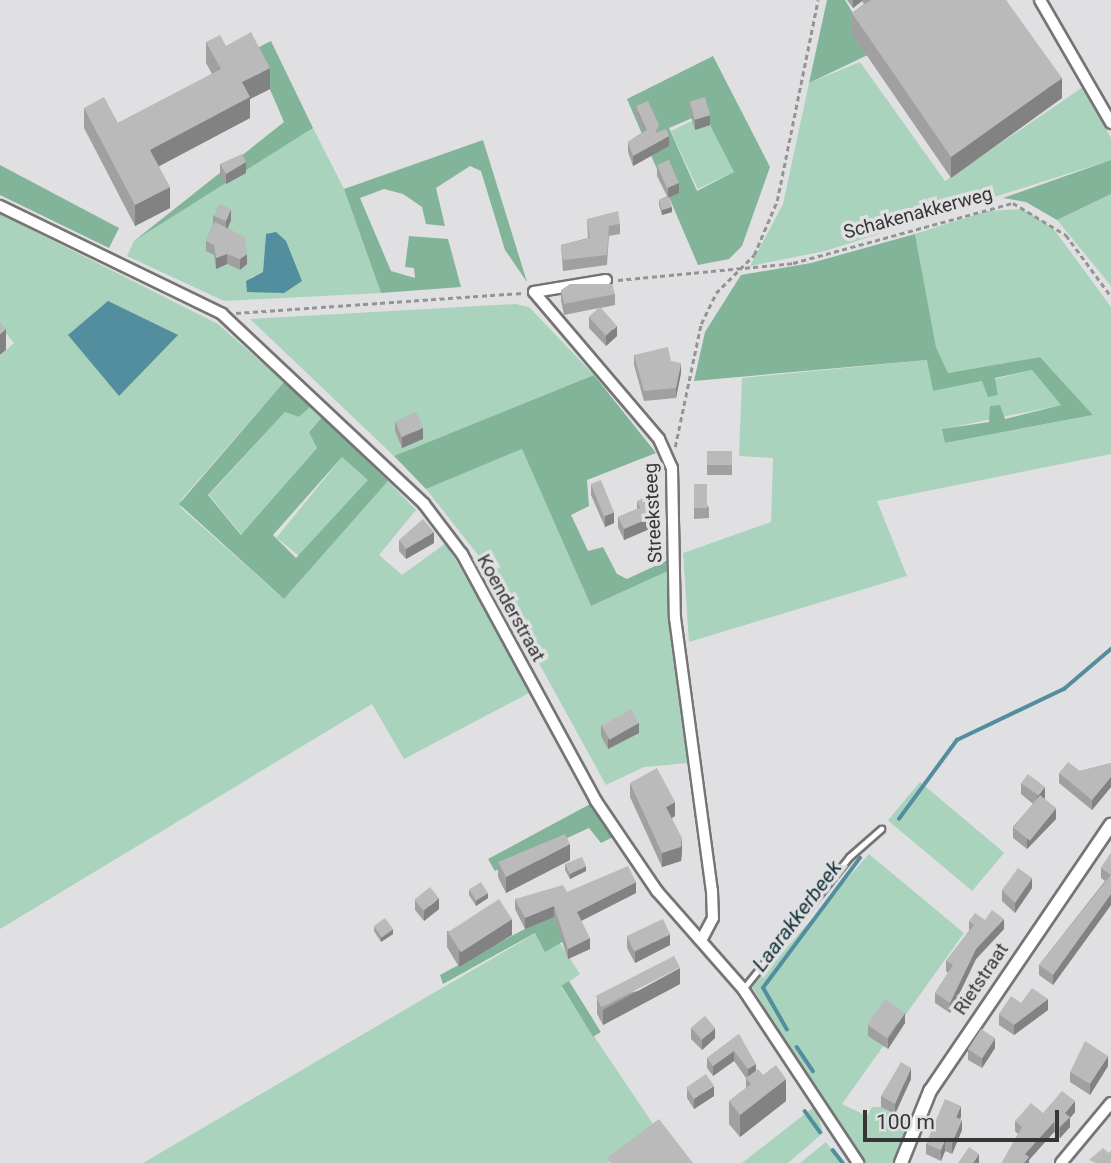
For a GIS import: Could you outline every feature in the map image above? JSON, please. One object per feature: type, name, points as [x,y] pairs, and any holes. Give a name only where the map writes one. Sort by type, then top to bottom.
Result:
[{"type":"street","points":[[1040,0],[1111,123]]},
{"type":"street","name":"Koenderstraat","points":[[0,206],[222,314],[424,504],[462,554],[596,801],[656,891],[703,937],[743,989],[858,1163]]},
{"type":"street","points":[[534,292],[606,280]]},
{"type":"street","name":"Streeksteeg","points":[[534,292],[659,439],[672,468],[675,618],[712,891],[713,918],[703,937]]},
{"type":"street","name":"Rietstraat","points":[[901,1163],[930,1091],[1111,825]]},
{"type":"street","points":[[1061,1163],[1111,1103]]},
{"type":"lane","points":[[743,989],[849,857],[881,829]]},
{"type":"path","points":[[672,468],[701,324],[716,293],[754,256],[777,201],[818,0]]},
{"type":"path","name":"Schakenakkerweg","points":[[737,271],[793,263],[1013,203],[1066,235],[1111,296]]},
{"type":"path","points":[[606,280],[737,271]]},
{"type":"path","points":[[222,314],[534,292]]},
{"type":"green space","points":[[827,0],[845,0],[876,51],[809,83]]},
{"type":"green space","points":[[271,41],[313,128],[134,241],[284,122],[253,50]]},
{"type":"green space","points":[[713,56],[770,167],[742,246],[729,259],[698,265],[627,99]],"holes":[[[704,113],[734,172],[697,191],[669,128]]]},
{"type":"green space","points":[[860,62],[945,181],[1083,87],[1111,138],[1111,160],[825,251],[750,266],[783,204],[809,83]]},
{"type":"green space","points":[[707,114],[734,172],[698,189],[671,131]]},
{"type":"green space","points":[[313,128],[344,189],[381,293],[224,301],[127,256],[134,241]],"holes":[[[266,234],[284,293],[250,278],[263,272]]]},
{"type":"green space","points":[[483,140],[527,282],[505,250],[481,171],[470,166],[436,188],[445,226],[426,224],[422,207],[403,194],[384,189],[360,198],[391,271],[415,278],[414,268],[405,267],[409,236],[448,239],[461,287],[381,293],[344,189]]},
{"type":"green space","points":[[1111,160],[1111,194],[1057,220],[1026,202],[1003,198]]},
{"type":"green space","points":[[0,165],[119,228],[109,248],[0,195]]},
{"type":"green space","points":[[1111,194],[1111,286],[1057,220]]},
{"type":"green space","points":[[1023,209],[1053,228],[1111,307],[1111,454],[877,501],[907,576],[689,642],[683,553],[771,522],[773,458],[739,456],[742,378],[928,360],[933,391],[982,381],[998,394],[995,379],[1032,370],[1061,405],[943,429],[946,443],[1093,415],[1040,357],[948,373],[936,347],[915,234],[987,211]]},
{"type":"green space","points":[[0,214],[218,324],[284,382],[181,500],[181,508],[284,599],[388,481],[416,510],[379,555],[402,575],[446,543],[531,692],[404,759],[372,704],[0,929],[0,356],[14,343],[0,326]]},
{"type":"green space","points":[[915,234],[936,347],[948,373],[1040,357],[1093,415],[945,443],[942,429],[989,422],[990,406],[1000,405],[1005,419],[1061,405],[1032,370],[995,378],[998,395],[988,397],[982,381],[933,391],[927,360],[694,381],[705,332],[741,275],[811,263]]},
{"type":"green space","points":[[516,304],[529,307],[594,375],[394,456],[250,319]]},
{"type":"green space","points":[[594,375],[656,453],[587,480],[589,506],[571,515],[588,551],[603,547],[617,574],[627,579],[668,560],[668,571],[591,606],[522,449],[426,489],[394,456]]},
{"type":"green space","points":[[284,382],[311,406],[299,417],[285,412],[208,495],[241,535],[317,448],[309,432],[322,417],[388,481],[284,599],[179,504]],"holes":[[[342,457],[368,480],[296,558],[273,535]]]},
{"type":"green space","points":[[311,406],[322,417],[309,431],[317,448],[242,535],[209,495],[285,412],[299,417]]},
{"type":"green space","points":[[522,449],[591,606],[668,571],[689,763],[644,767],[606,785],[482,560],[426,489]]},
{"type":"green space","points":[[342,457],[369,479],[304,560],[277,538]]},
{"type":"green space","points":[[920,782],[1004,853],[972,891],[888,820]]},
{"type":"green space","points":[[594,802],[613,837],[601,843],[589,828],[495,871],[488,859]]},
{"type":"green space","points":[[869,854],[964,933],[842,1104],[867,1116],[872,1107],[882,1107],[909,1122],[893,1163],[865,1163],[832,1121],[752,987]]},
{"type":"green space","points":[[554,913],[569,938],[545,952],[535,933],[443,984],[440,975]]},
{"type":"green space","points":[[536,933],[545,951],[560,943],[580,974],[561,987],[655,1127],[608,1163],[143,1163]]},
{"type":"green space","points":[[569,981],[601,1032],[593,1037],[561,986]]},
{"type":"green space","points":[[815,1106],[823,1133],[788,1163],[742,1163]]},
{"type":"green space","points":[[826,1142],[842,1163],[800,1163]]},
{"type":"water","points":[[276,232],[286,241],[302,281],[284,293],[247,292],[246,281],[263,272],[266,234]]},
{"type":"water","points":[[108,301],[178,335],[119,396],[68,335]]},
{"type":"building","points":[[871,0],[1006,0],[1062,78],[951,157],[852,13]]},
{"type":"building","points":[[251,32],[270,68],[242,82],[250,97],[150,150],[170,187],[135,205],[84,108],[104,97],[118,123],[221,69],[206,42],[220,35],[226,46]]},
{"type":"building","points":[[705,97],[710,115],[695,120],[690,101]]},
{"type":"building","points":[[648,101],[659,125],[655,133],[666,129],[669,136],[633,156],[628,142],[647,130],[636,106]]},
{"type":"building","points":[[242,154],[246,162],[226,174],[220,164]]},
{"type":"building","points":[[669,160],[679,183],[667,188],[657,165]]},
{"type":"building","points":[[668,196],[672,207],[662,210],[659,200]]},
{"type":"building","points":[[219,204],[231,209],[226,221],[214,216]]},
{"type":"building","points":[[618,211],[620,224],[609,226],[607,255],[563,260],[561,245],[590,238],[587,219]]},
{"type":"building","points":[[215,222],[245,237],[247,254],[240,259],[227,254],[216,258],[214,245],[206,241]]},
{"type":"building","points":[[570,284],[612,284],[615,294],[564,304],[561,290]]},
{"type":"building","points":[[600,307],[617,326],[606,336],[589,317]]},
{"type":"building","points":[[0,322],[6,329],[0,334]]},
{"type":"building","points":[[668,347],[671,361],[681,363],[676,388],[644,391],[634,355]]},
{"type":"building","points":[[416,412],[423,428],[402,437],[395,421]]},
{"type":"building","points":[[707,451],[732,451],[732,465],[707,465]]},
{"type":"building","points":[[601,480],[614,512],[604,517],[591,484]]},
{"type":"building","points":[[694,484],[707,484],[707,508],[694,508]]},
{"type":"building","points":[[646,497],[654,516],[624,529],[618,517],[640,508],[637,501]]},
{"type":"building","points":[[423,519],[434,532],[406,549],[399,540]]},
{"type":"building","points":[[631,709],[639,723],[610,740],[602,726]]},
{"type":"building","points":[[1068,762],[1080,771],[1111,763],[1111,777],[1092,800],[1059,773]]},
{"type":"building","points":[[657,768],[675,802],[666,807],[682,838],[681,847],[662,853],[630,783]]},
{"type":"building","points":[[1028,774],[1045,787],[1038,795],[1021,783]]},
{"type":"building","points":[[1040,795],[1056,808],[1030,841],[1014,828]]},
{"type":"building","points":[[565,834],[570,844],[506,877],[498,862]]},
{"type":"building","points":[[1111,853],[1111,875],[1101,868]]},
{"type":"building","points":[[582,857],[586,866],[570,874],[565,864]]},
{"type":"building","points":[[628,866],[636,882],[577,912],[590,938],[568,949],[554,906],[525,918],[515,899],[563,885],[567,892]]},
{"type":"building","points":[[1018,868],[1032,878],[1015,903],[1002,890]]},
{"type":"building","points":[[1111,875],[1111,894],[1053,975],[1039,965]]},
{"type":"building","points":[[481,882],[488,893],[476,900],[469,889]]},
{"type":"building","points":[[430,887],[439,898],[423,910],[414,900]]},
{"type":"building","points":[[499,899],[512,919],[461,952],[448,932]]},
{"type":"building","points":[[992,910],[1004,919],[976,949],[950,1003],[935,993],[953,965],[946,961],[974,925],[969,921],[975,913],[985,920]]},
{"type":"building","points":[[385,918],[393,929],[382,938],[374,926]]},
{"type":"building","points":[[663,919],[670,934],[634,951],[627,936]]},
{"type":"building","points":[[674,956],[680,968],[601,1008],[596,996]]},
{"type":"building","points":[[1032,988],[1048,999],[1014,1025],[999,1014],[1011,996],[1021,1003]]},
{"type":"building","points":[[885,999],[905,1013],[887,1038],[867,1024]]},
{"type":"building","points":[[705,1016],[715,1028],[701,1040],[691,1028]]},
{"type":"building","points":[[981,1029],[995,1038],[982,1058],[968,1049]]},
{"type":"building","points":[[739,1034],[756,1064],[748,1069],[734,1051],[713,1066],[707,1058]]},
{"type":"building","points":[[1085,1041],[1108,1056],[1090,1084],[1070,1072]]},
{"type":"building","points":[[901,1062],[911,1068],[895,1104],[881,1096]]},
{"type":"building","points":[[776,1065],[786,1079],[740,1115],[729,1101],[751,1084],[746,1078],[758,1069],[763,1075]]},
{"type":"building","points":[[706,1074],[714,1086],[694,1099],[686,1087]]},
{"type":"building","points":[[1062,1091],[1075,1101],[1065,1113],[1070,1117],[1060,1127],[1054,1122],[1025,1154],[1029,1157],[1024,1163],[1003,1163],[1022,1127],[1015,1121],[1031,1103],[1043,1113]]},
{"type":"building","points":[[945,1099],[961,1106],[956,1117],[962,1120],[952,1143],[945,1140],[941,1150],[926,1144]]},
{"type":"building","points":[[659,1119],[693,1163],[611,1163],[607,1158]]},
{"type":"building","points":[[969,1147],[979,1154],[973,1163],[958,1163]]},
{"type":"building","points":[[1103,1148],[1109,1153],[1111,1150],[1111,1163],[1089,1160]]},
{"type":"waterway","name":"Laarakkerbeek","points":[[899,819],[957,740],[1064,689],[1111,649]]},
{"type":"waterway","name":"Laarakkerbeek","points":[[787,1030],[763,988],[860,858]]},
{"type":"waterway","name":"Laarakkerbeek","points":[[797,1047],[813,1071]]},
{"type":"waterway","name":"Laarakkerbeek","points":[[805,1111],[820,1132]]},
{"type":"waterway","name":"Laarakkerbeek","points":[[833,1150],[843,1163]]}]
